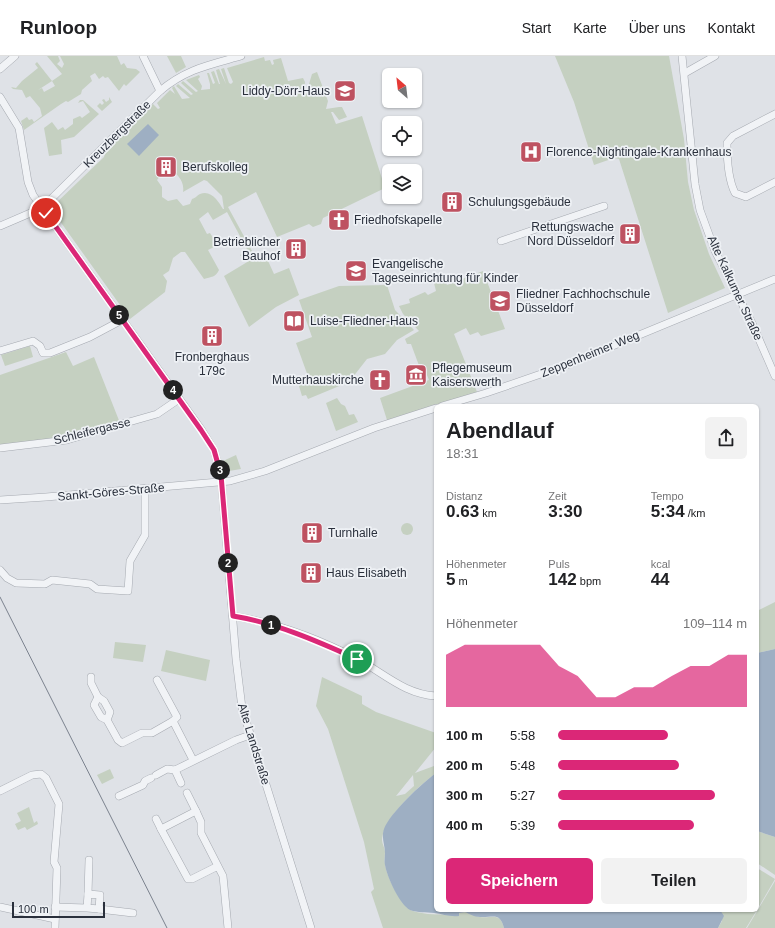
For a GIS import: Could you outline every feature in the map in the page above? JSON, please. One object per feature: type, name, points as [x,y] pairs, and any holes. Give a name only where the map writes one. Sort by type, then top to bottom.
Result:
[{"type":"street","points":[[0,69],[15,56]]},
{"type":"street","points":[[143,56],[160,91]]},
{"type":"street","name":"Kreuzbergstraße","points":[[0,226],[42,208],[160,91],[175,79],[189,71],[241,56]]},
{"type":"street","name":"Alte Kalkumer Straße","points":[[682,56],[685,73],[695,184],[700,210],[715,251],[736,295],[752,323],[775,376]]},
{"type":"street","points":[[685,73],[715,56]]},
{"type":"street","name":"Alte Landstraße","points":[[0,97],[18,125],[29,186],[42,208],[214,450],[221,482],[239,693],[250,735],[311,928]]},
{"type":"street","points":[[775,114],[733,136],[727,143],[727,153],[735,194],[746,197],[775,182]]},
{"type":"street","points":[[501,241],[604,206]]},
{"type":"street","name":"Zeppenheimer Weg","points":[[449,404],[486,394],[564,366],[775,279]]},
{"type":"street","points":[[0,351],[33,341],[40,346],[43,352],[50,353],[90,337],[122,320]]},
{"type":"street","name":"Schleifergasse","points":[[0,448],[67,440],[157,414],[179,399]]},
{"type":"street","points":[[221,482],[265,471],[374,428],[434,409]]},
{"type":"street","name":"Sankt-Göres-Straße","points":[[0,500],[221,482]]},
{"type":"street","points":[[0,570],[7,578],[16,583],[45,584],[52,580],[90,584],[97,589],[128,590],[130,561],[145,535],[144,489]]},
{"type":"street","points":[[233,616],[286,629],[357,659],[408,690],[434,696]]},
{"type":"street","points":[[91,676],[91,683],[98,697],[104,701],[110,712],[107,720]]},
{"type":"street","points":[[98,697],[94,705],[101,717],[107,720],[118,740],[122,742],[142,733],[152,732],[173,721],[177,717],[157,680]]},
{"type":"street","points":[[173,721],[193,760]]},
{"type":"street","points":[[120,796],[143,785],[145,780],[167,769],[175,770],[193,760],[250,735]]},
{"type":"street","points":[[175,770],[182,783]]},
{"type":"street","points":[[0,791],[32,775],[42,774],[46,778],[59,804],[57,834],[54,838],[54,862],[57,868],[55,928]]},
{"type":"street","points":[[187,793],[202,822],[201,833],[225,883],[228,928]]},
{"type":"street","points":[[161,829],[196,811]]},
{"type":"street","points":[[156,819],[188,879],[192,879],[218,866]]},
{"type":"street","points":[[87,908],[89,860]]},
{"type":"street","points":[[88,894],[100,895],[99,909]]},
{"type":"street","points":[[0,907],[55,919]]},
{"type":"street","points":[[55,907],[87,908],[133,913]]},
{"type":"green space","points":[[47,56],[58,56],[60,61],[57,64],[62,68],[64,64],[60,56],[117,56],[121,65],[124,63],[127,68],[136,69],[140,72],[126,86],[124,84],[119,91],[108,77],[105,78],[103,76],[99,79],[95,73],[90,76],[92,81],[82,90],[81,94],[68,102],[66,101],[61,104],[24,130],[21,121],[27,117],[29,120],[32,119],[34,122],[42,116],[40,108],[30,96],[26,98],[22,90],[13,89],[11,87],[16,88],[38,68],[35,64],[37,62],[52,81],[62,74]],"holes":[[[52,81],[55,86],[44,92],[42,88],[38,90]]]},
{"type":"green space","points":[[167,56],[181,56],[186,67],[176,73]]},
{"type":"green space","points":[[555,56],[669,56],[684,139],[688,182],[694,210],[709,254],[725,288],[668,313],[619,159],[614,158],[594,165],[574,102]]},
{"type":"green space","points":[[264,57],[265,61],[270,60],[272,65],[274,64],[273,60],[281,58],[288,81],[303,78],[305,82],[304,92],[306,94],[313,91],[309,84],[312,74],[317,72],[328,101],[326,109],[342,107],[347,117],[339,120],[333,112],[331,112],[336,124],[362,116],[382,179],[382,189],[323,218],[321,224],[313,227],[309,224],[277,237],[256,192],[228,207],[252,251],[242,257],[240,255],[248,251],[227,212],[213,220],[208,212],[199,219],[207,234],[210,233],[215,241],[221,238],[224,242],[208,250],[219,270],[218,272],[213,276],[204,279],[185,252],[181,252],[173,258],[169,271],[163,275],[167,281],[165,292],[130,319],[52,210],[53,206],[104,157],[106,151],[117,137],[140,115],[153,104],[158,109],[160,108],[157,103],[170,90],[175,94],[172,88],[174,86],[182,99],[190,98],[176,86],[178,84],[191,95],[193,94],[181,83],[183,81],[196,92],[198,91],[186,80],[199,75],[200,77],[198,79],[202,86],[201,90],[210,89],[207,73],[209,73],[213,84],[215,83],[211,72],[214,71],[220,84],[216,70],[219,69],[226,84],[221,69],[224,68],[229,83],[231,84],[233,82],[227,68]],"holes":[[[168,166],[183,184],[183,192],[204,180],[207,181],[222,196],[224,209],[214,197],[208,193],[200,194],[192,199],[190,204],[183,206],[177,199],[168,201],[162,197],[162,187],[157,180]]]},
{"type":"green space","points":[[109,97],[112,102],[102,111],[97,106],[100,103],[102,105],[104,103],[102,100],[104,99],[106,102],[109,100]]},
{"type":"green space","points":[[80,100],[83,100],[99,114],[74,137],[61,140],[62,154],[49,156],[44,128],[52,122],[58,130],[63,127],[65,130],[73,124],[73,119],[80,116],[82,118],[90,112],[83,101],[78,103]]},
{"type":"green space","points":[[264,252],[274,274],[289,268],[299,295],[276,307],[249,327],[224,276]]},
{"type":"green space","points":[[483,271],[505,329],[481,336],[478,332],[470,335],[466,328],[454,334],[477,392],[434,404],[434,405],[387,420],[380,398],[429,380],[425,370],[421,371],[411,344],[407,344],[405,339],[419,331],[403,314],[399,306],[410,303],[409,299],[425,292],[428,295],[436,291],[434,283],[444,280],[447,285]]},
{"type":"green space","points":[[387,285],[395,310],[414,330],[397,340],[385,354],[367,359],[349,382],[308,399],[306,395],[302,396],[299,386],[309,379],[296,343],[312,337],[299,300],[339,286]]},
{"type":"green space","points":[[30,346],[33,357],[5,366],[1,355]]},
{"type":"green space","points":[[66,352],[73,366],[94,357],[120,423],[50,439],[0,445],[0,375]]},
{"type":"green space","points":[[337,398],[341,404],[345,406],[349,415],[354,414],[358,422],[336,431],[326,403]]},
{"type":"green space","points":[[236,455],[241,469],[229,471],[223,461]]},
{"type":"green space","points":[[405,523],[409,523],[413,529],[409,535],[405,535],[401,531],[401,527]]},
{"type":"green space","points":[[775,602],[775,649],[759,653],[759,610]]},
{"type":"green space","points":[[115,642],[146,645],[143,662],[113,658]]},
{"type":"green space","points":[[166,650],[210,660],[206,681],[161,671]]},
{"type":"green space","points":[[322,677],[362,696],[362,704],[376,712],[434,732],[434,749],[415,773],[434,766],[434,775],[403,803],[388,822],[384,831],[382,842],[385,850],[385,862],[388,875],[405,906],[413,911],[437,914],[456,914],[466,912],[480,917],[495,917],[500,919],[504,928],[383,928],[371,892],[374,889],[364,842],[328,729],[316,706]],"holes":[[[413,775],[414,786],[405,794],[396,796]]]},
{"type":"green space","points":[[110,769],[114,778],[102,784],[97,775]]},
{"type":"green space","points":[[29,807],[34,823],[37,821],[38,824],[27,830],[25,827],[18,830],[15,824],[21,821],[17,813]]},
{"type":"green space","points":[[759,832],[775,837],[775,875],[759,864]]},
{"type":"green space","points":[[759,869],[775,879],[759,907]]},
{"type":"green space","points":[[775,881],[775,928],[747,928],[757,912],[759,912],[759,908]]},
{"type":"green space","points":[[720,912],[756,912],[746,928],[718,928],[722,921]]},
{"type":"water","points":[[148,124],[159,135],[139,156],[127,144]]},
{"type":"water","points":[[775,649],[775,837],[759,832],[759,653]]},
{"type":"water","points":[[434,775],[434,912],[465,912],[459,913],[459,916],[416,912],[410,910],[398,897],[386,870],[383,838],[384,829],[387,822],[399,807],[422,784]]},
{"type":"water","points":[[465,912],[721,912],[724,916],[718,928],[504,928],[498,917],[474,916]]},
{"type":"tram line","points":[[0,597],[167,928]]},
{"type":"place","name":"Liddy-Dörr-Haus","points":[[345,91]]},
{"type":"place","name":"Florence-Nightingale-Krankenhaus","points":[[531,152]]},
{"type":"place","name":"Berufskolleg","points":[[166,167]]},
{"type":"place","name":"Schulungsgebäude","points":[[452,202]]},
{"type":"place","name":"Friedhofskapelle","points":[[339,220]]},
{"type":"place","name":"Rettungswache Nord Düsseldorf","points":[[630,234]]},
{"type":"place","name":"Betrieblicher Bauhof","points":[[296,249]]},
{"type":"place","name":"Evangelische Tageseinrichtung für Kinder","points":[[356,271]]},
{"type":"place","name":"Fliedner Fachhochschule Düsseldorf","points":[[500,301]]},
{"type":"place","name":"Luise-Fliedner-Haus","points":[[294,321]]},
{"type":"place","name":"Fronberghaus 179c","points":[[212,336]]},
{"type":"place","name":"Pflegemuseum Kaiserswerth","points":[[416,375]]},
{"type":"place","name":"Mutterhauskirche","points":[[380,380]]},
{"type":"place","name":"Turnhalle","points":[[312,533]]},
{"type":"place","name":"Haus Elisabeth","points":[[311,573]]},
{"type":"route","points":[[46,213],[214,450],[221,475],[233,616],[286,629],[357,659]]}]
